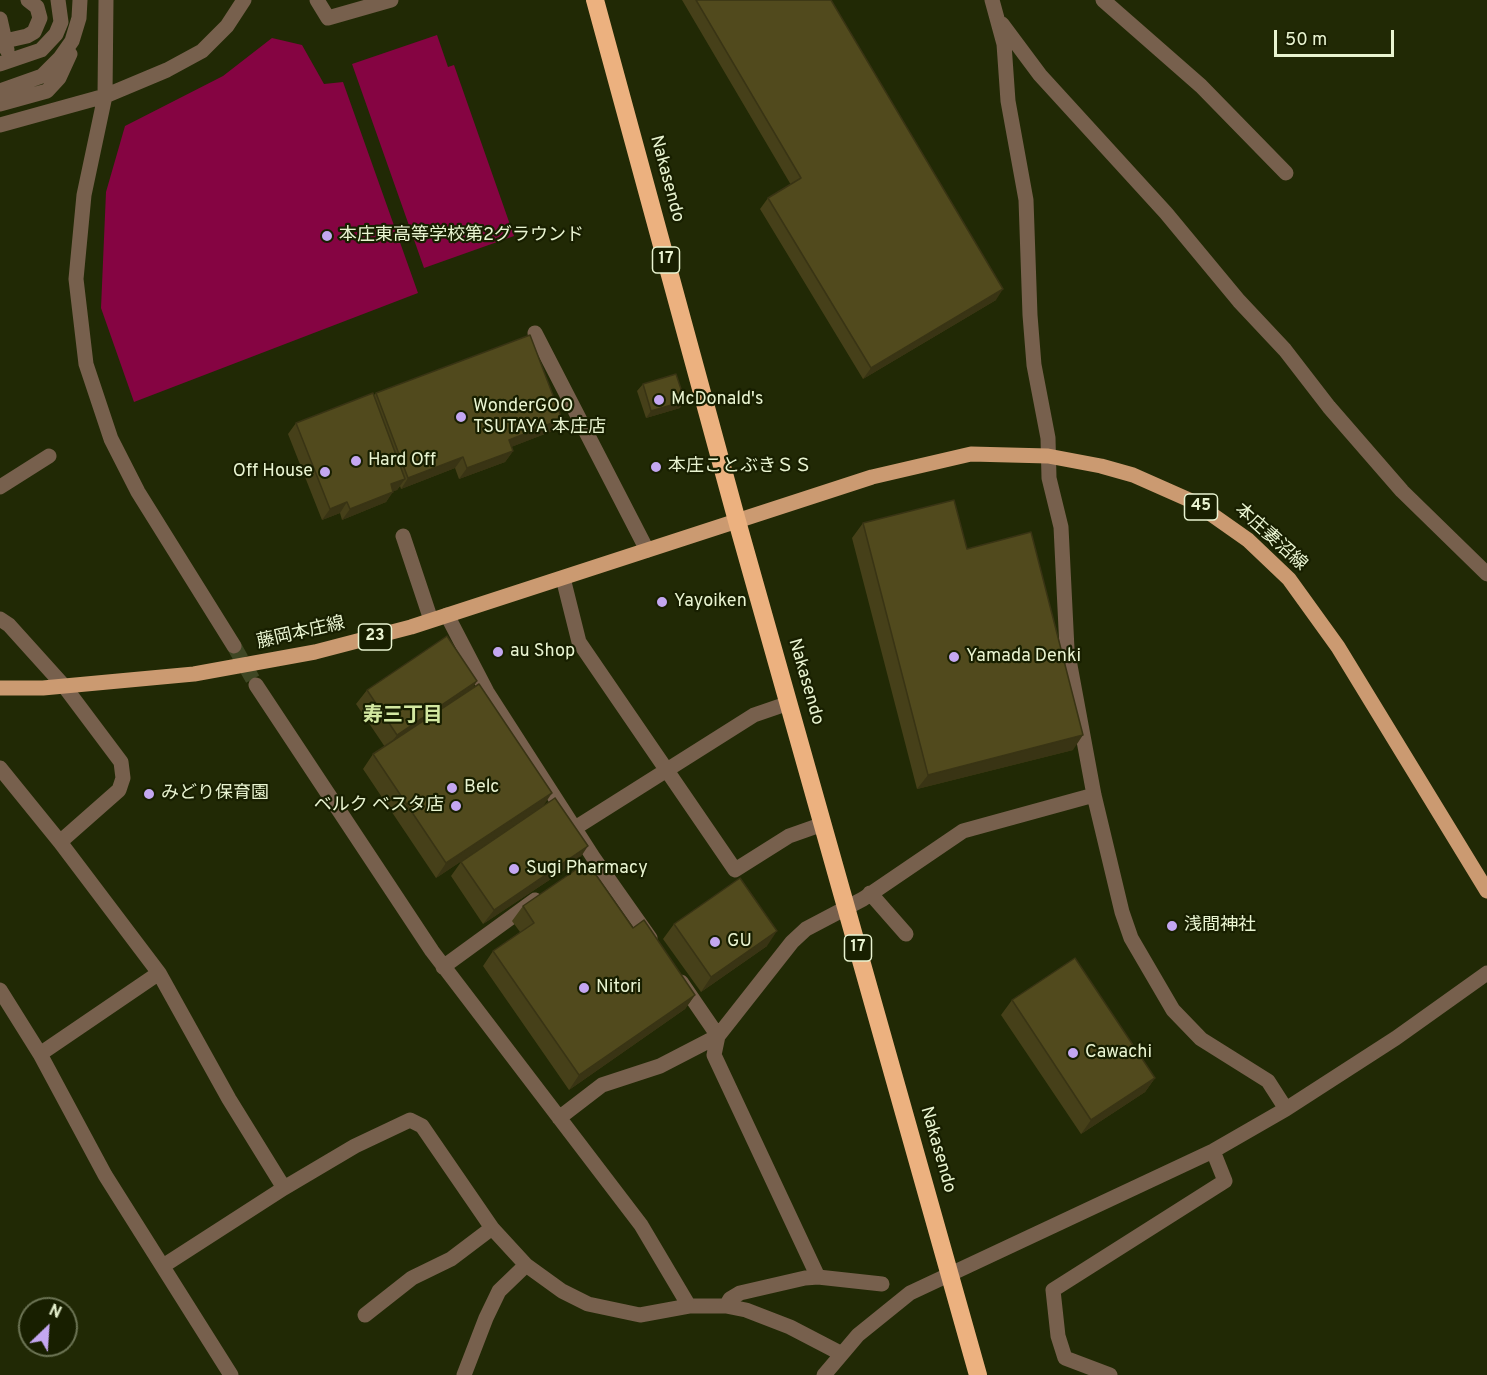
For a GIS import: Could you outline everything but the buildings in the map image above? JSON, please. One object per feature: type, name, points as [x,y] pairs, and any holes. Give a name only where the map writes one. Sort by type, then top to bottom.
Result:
[{"type":"highway","name":"Nakasendo","points":[[595,0],[737,521],[978,1375]]},
{"type":"main road","name":"本庄妻沼線","points":[[737,521],[872,477],[971,454],[1048,456],[1101,466],[1133,475],[1194,502],[1248,540],[1289,579],[1338,647],[1487,891]]},
{"type":"main road","name":"藤岡本庄線","points":[[0,688],[64,686],[194,674],[262,664],[431,620],[737,521]]},
{"type":"street","points":[[5,41],[34,32],[40,18],[37,7],[28,0]]},
{"type":"street","points":[[0,19],[5,41],[5,63],[41,50],[56,34],[61,22],[58,0]]},
{"type":"street","points":[[0,104],[47,91],[59,78],[70,53],[79,18],[80,0]]},
{"type":"street","points":[[106,0],[105,96],[84,195],[76,279],[86,364],[111,439],[132,481],[234,646]]},
{"type":"street","points":[[0,125],[105,96],[202,51],[227,26],[244,0]]},
{"type":"street","points":[[317,0],[328,18],[391,0]]},
{"type":"street","points":[[992,0],[1004,44],[1008,101],[1026,200],[1029,315],[1034,365],[1048,438],[1049,478],[1059,513],[1067,649],[1094,795],[1122,912],[1131,938],[1173,1010],[1201,1040],[1268,1081],[1286,1109]]},
{"type":"street","points":[[1103,0],[1201,86],[1286,173]]},
{"type":"street","points":[[998,20],[1040,75],[1166,213],[1239,301],[1285,350],[1329,407],[1402,491],[1487,574]]},
{"type":"street","points":[[0,91],[42,76],[60,58],[72,41]]},
{"type":"street","points":[[535,333],[647,550]]},
{"type":"street","points":[[0,487],[49,456]]},
{"type":"street","points":[[403,537],[431,620]]},
{"type":"street","points":[[563,578],[579,642],[735,870],[789,836],[823,824]]},
{"type":"street","points":[[447,615],[487,692],[575,828],[587,862],[659,951]]},
{"type":"street","points":[[0,619],[9,625],[64,686],[121,762],[123,778],[119,790],[60,842]]},
{"type":"street","points":[[256,685],[443,967],[641,1225],[688,1306]]},
{"type":"street","points":[[575,828],[754,715],[789,703]]},
{"type":"street","points":[[0,768],[60,842],[159,973],[229,1099],[284,1188]]},
{"type":"street","points":[[559,1118],[602,1085],[660,1066],[718,1036],[792,942],[806,929],[847,908],[963,831],[1094,795]]},
{"type":"street","points":[[443,967],[544,893]]},
{"type":"street","points":[[870,893],[906,934]]},
{"type":"street","points":[[672,970],[718,1036],[714,1055],[818,1277]]},
{"type":"street","points":[[40,1054],[159,973]]},
{"type":"street","points":[[824,1375],[840,1353],[893,1304],[928,1282],[950,1274],[1213,1151],[1286,1109],[1396,1038],[1487,973]]},
{"type":"street","points":[[0,990],[40,1054],[105,1175],[231,1375]]},
{"type":"street","points":[[163,1266],[284,1188],[355,1146],[410,1120],[422,1126],[492,1228],[526,1265],[562,1291],[588,1304],[640,1315],[688,1306],[726,1306],[765,1316],[840,1353]]},
{"type":"street","points":[[1110,1375],[1065,1358],[1058,1336],[1053,1290],[1225,1181],[1213,1151]]},
{"type":"street","points":[[365,1316],[412,1278],[451,1259],[492,1228]]},
{"type":"street","points":[[464,1375],[499,1291],[526,1265]]},
{"type":"street","points":[[726,1306],[730,1299],[740,1293],[818,1277],[882,1284]]},
{"type":"shaded area","points":[[437,35],[448,67],[454,65],[514,236],[424,268],[352,64]]},
{"type":"shaded area","points":[[272,38],[302,45],[324,84],[343,82],[418,293],[134,402],[101,308],[106,192],[125,126],[223,76]]},
{"type":"tunnel","points":[[234,646],[256,685]]},
{"type":"place","name":"本庄東高等学校第2グラウンド","points":[[327,236]]},
{"type":"place","name":"McDonald's","points":[[659,400]]},
{"type":"place","name":"WonderGOO TSUTAYA 本庄店","points":[[461,417]]},
{"type":"place","name":"Hard Off","points":[[356,461]]},
{"type":"place","name":"本庄ことぶきＳＳ","points":[[656,467]]},
{"type":"place","name":"Off House","points":[[325,472]]},
{"type":"place","name":"Yayoiken","points":[[662,602]]},
{"type":"place","name":"au Shop","points":[[498,652]]},
{"type":"place","name":"Yamada Denki","points":[[954,657]]},
{"type":"place","name":"Belc","points":[[452,788]]},
{"type":"place","name":"みどり保育園","points":[[149,794]]},
{"type":"place","name":"ベルク ベスタ店","points":[[456,806]]},
{"type":"place","name":"Sugi Pharmacy","points":[[514,869]]},
{"type":"place","name":"浅間神社","points":[[1172,926]]},
{"type":"place","name":"GU","points":[[715,942]]},
{"type":"place","name":"Nitori","points":[[584,988]]},
{"type":"place","name":"Cawachi","points":[[1073,1053]]},
{"type":"district","name":"寿三丁目","points":[[403,717]]}]
